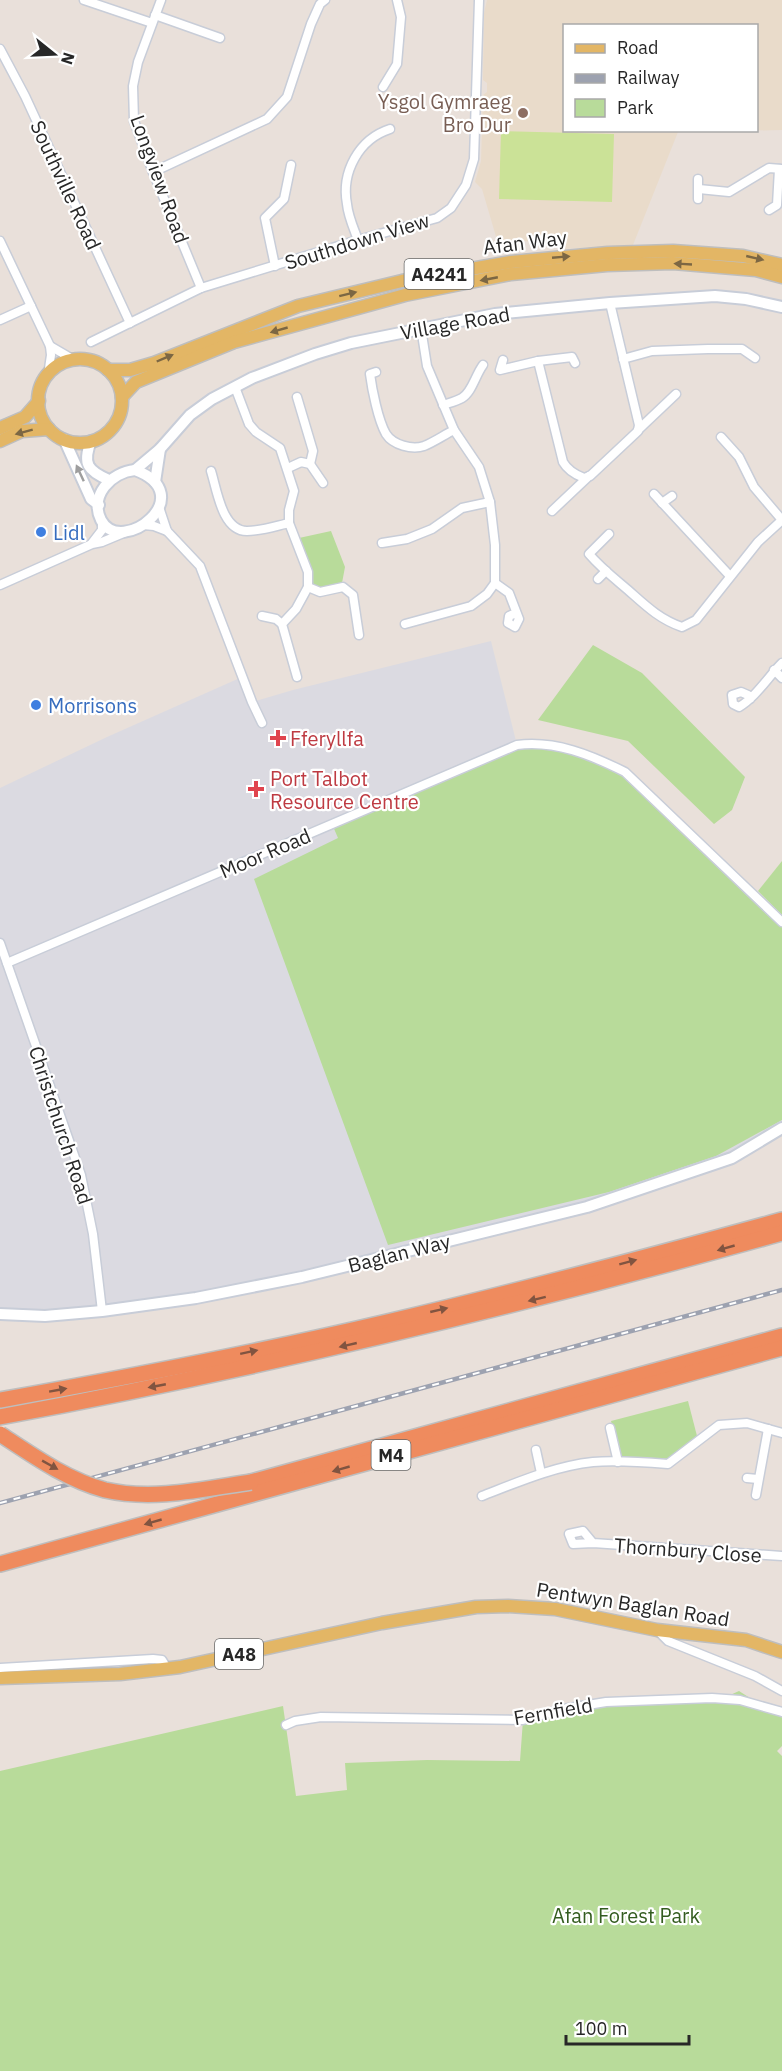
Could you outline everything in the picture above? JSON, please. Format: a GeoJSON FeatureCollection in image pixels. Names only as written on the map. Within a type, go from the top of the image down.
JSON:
{"type":"FeatureCollection","features":[{"type":"Feature","properties":{"kind":"highway"},"geometry":{"type":"LineString","coordinates":[[0,1400],[188,1364],[386,1322],[579,1275],[782,1220]]}},
{"type":"Feature","properties":{"kind":"highway"},"geometry":{"type":"LineString","coordinates":[[0,1417],[192,1379],[388,1336],[583,1288],[782,1233]]}},
{"type":"Feature","properties":{"kind":"highway","name":"M4"},"geometry":{"type":"LineString","coordinates":[[0,1434],[74,1478],[105,1490],[144,1495],[178,1493],[251,1482],[782,1336]]}},
{"type":"Feature","properties":{"kind":"highway","name":"M4"},"geometry":{"type":"LineString","coordinates":[[0,1564],[782,1348]]}},
{"type":"Feature","properties":{"kind":"main road","name":"Afan Way"},"geometry":{"type":"LineString","coordinates":[[108,370],[130,370],[154,363],[298,306],[402,281],[511,262],[608,253],[673,251],[743,256],[782,265]]}},
{"type":"Feature","properties":{"kind":"main road","name":"Afan Way"},"geometry":{"type":"LineString","coordinates":[[122,398],[136,382],[234,342],[405,295],[511,274],[607,265],[674,263],[756,270],[782,277]]}},
{"type":"Feature","properties":{"kind":"main road","name":"A4241"},"geometry":{"type":"LineString","coordinates":[[74,360],[92,361],[108,370]]}},
{"type":"Feature","properties":{"kind":"main road"},"geometry":{"type":"LineString","coordinates":[[74,360],[60,365],[48,375],[43,383],[39,401],[40,411],[49,429],[64,439],[77,442],[91,441],[100,438],[114,425],[122,407],[122,398],[118,382],[108,370]]}},
{"type":"Feature","properties":{"kind":"main road"},"geometry":{"type":"LineString","coordinates":[[0,428],[25,417],[39,401]]}},
{"type":"Feature","properties":{"kind":"main road"},"geometry":{"type":"LineString","coordinates":[[0,441],[22,431],[49,429]]}},
{"type":"Feature","properties":{"kind":"main road","name":"Pentwyn Baglan Road"},"geometry":{"type":"LineString","coordinates":[[167,1668],[382,1623],[476,1608],[508,1606],[555,1609],[657,1630],[746,1640],[782,1652]]}},
{"type":"Feature","properties":{"kind":"main road","name":"A48"},"geometry":{"type":"LineString","coordinates":[[0,1678],[120,1674],[167,1668]]}},
{"type":"Feature","properties":{"kind":"street"},"geometry":{"type":"LineString","coordinates":[[84,0],[220,38]]}},
{"type":"Feature","properties":{"kind":"street","name":"Longview Road"},"geometry":{"type":"LineString","coordinates":[[161,0],[138,62],[133,97],[134,121],[201,288]]}},
{"type":"Feature","properties":{"kind":"street"},"geometry":{"type":"LineString","coordinates":[[153,172],[267,119],[287,97],[311,24],[320,4],[325,0]]}},
{"type":"Feature","properties":{"kind":"street"},"geometry":{"type":"LineString","coordinates":[[383,87],[397,64],[401,17],[398,0]]}},
{"type":"Feature","properties":{"kind":"street","name":"Southdown View"},"geometry":{"type":"LineString","coordinates":[[91,342],[201,288],[437,218],[451,208],[466,185],[474,159],[479,0]]}},
{"type":"Feature","properties":{"kind":"street","name":"Southville Road"},"geometry":{"type":"LineString","coordinates":[[0,49],[25,96],[130,323]]}},
{"type":"Feature","properties":{"kind":"street"},"geometry":{"type":"LineString","coordinates":[[358,240],[346,203],[348,169],[365,143],[377,133],[390,129]]}},
{"type":"Feature","properties":{"kind":"street"},"geometry":{"type":"LineString","coordinates":[[275,266],[265,218],[284,199],[291,165]]}},
{"type":"Feature","properties":{"kind":"street"},"geometry":{"type":"LineString","coordinates":[[698,200],[698,184],[729,192],[769,168],[781,169],[777,205],[769,210]]}},
{"type":"Feature","properties":{"kind":"street"},"geometry":{"type":"LineString","coordinates":[[0,241],[50,346],[48,375]]}},
{"type":"Feature","properties":{"kind":"street","name":"Village Road"},"geometry":{"type":"LineString","coordinates":[[135,470],[160,449],[190,415],[212,399],[315,354],[351,343],[495,314],[610,303],[715,297],[746,299],[782,307]]}},
{"type":"Feature","properties":{"kind":"street"},"geometry":{"type":"LineString","coordinates":[[610,303],[637,414],[638,431]]}},
{"type":"Feature","properties":{"kind":"street"},"geometry":{"type":"LineString","coordinates":[[0,320],[31,306]]}},
{"type":"Feature","properties":{"kind":"street"},"geometry":{"type":"LineString","coordinates":[[405,624],[471,606],[487,594],[495,583],[495,544],[490,502],[479,467],[453,430],[427,366],[421,328]]}},
{"type":"Feature","properties":{"kind":"street"},"geometry":{"type":"LineString","coordinates":[[50,346],[74,360]]}},
{"type":"Feature","properties":{"kind":"street"},"geometry":{"type":"LineString","coordinates":[[623,359],[652,351],[708,349],[742,349],[755,358]]}},
{"type":"Feature","properties":{"kind":"street"},"geometry":{"type":"LineString","coordinates":[[503,360],[501,370],[538,361],[572,357],[574,363]]}},
{"type":"Feature","properties":{"kind":"street"},"geometry":{"type":"LineString","coordinates":[[538,361],[563,462],[579,477],[590,476]]}},
{"type":"Feature","properties":{"kind":"street"},"geometry":{"type":"LineString","coordinates":[[443,405],[463,398],[483,365]]}},
{"type":"Feature","properties":{"kind":"street"},"geometry":{"type":"LineString","coordinates":[[376,372],[370,374],[372,390],[386,434],[393,441],[408,447],[423,446],[453,430]]}},
{"type":"Feature","properties":{"kind":"street"},"geometry":{"type":"LineString","coordinates":[[235,387],[249,424],[256,432],[280,448],[294,491],[289,523],[308,572],[308,587],[296,609],[282,624]]}},
{"type":"Feature","properties":{"kind":"street"},"geometry":{"type":"LineString","coordinates":[[552,511],[676,393]]}},
{"type":"Feature","properties":{"kind":"street"},"geometry":{"type":"LineString","coordinates":[[297,397],[313,451],[310,464]]}},
{"type":"Feature","properties":{"kind":"street"},"geometry":{"type":"LineString","coordinates":[[609,534],[589,554],[606,571],[666,621],[682,627],[696,620],[758,542],[782,520],[754,487],[739,457],[721,437]]}},
{"type":"Feature","properties":{"kind":"street"},"geometry":{"type":"LineString","coordinates":[[64,439],[91,499],[99,505]]}},
{"type":"Feature","properties":{"kind":"street"},"geometry":{"type":"LineString","coordinates":[[91,441],[87,450],[88,464],[95,474],[109,480]]}},
{"type":"Feature","properties":{"kind":"street"},"geometry":{"type":"LineString","coordinates":[[155,482],[160,449]]}},
{"type":"Feature","properties":{"kind":"street"},"geometry":{"type":"LineString","coordinates":[[288,468],[301,462],[310,464],[323,483]]}},
{"type":"Feature","properties":{"kind":"street"},"geometry":{"type":"LineString","coordinates":[[92,544],[102,530],[100,496],[109,480],[128,471],[135,470],[147,475],[155,482],[160,491],[159,507],[167,531]]}},
{"type":"Feature","properties":{"kind":"street"},"geometry":{"type":"LineString","coordinates":[[211,471],[224,513],[231,525],[245,532],[289,523]]}},
{"type":"Feature","properties":{"kind":"street"},"geometry":{"type":"LineString","coordinates":[[654,494],[730,576]]}},
{"type":"Feature","properties":{"kind":"street"},"geometry":{"type":"LineString","coordinates":[[662,503],[672,496]]}},
{"type":"Feature","properties":{"kind":"street"},"geometry":{"type":"LineString","coordinates":[[382,543],[407,539],[432,529],[462,508],[490,502]]}},
{"type":"Feature","properties":{"kind":"street"},"geometry":{"type":"LineString","coordinates":[[0,585],[92,544],[143,525],[159,507]]}},
{"type":"Feature","properties":{"kind":"street"},"geometry":{"type":"LineString","coordinates":[[102,522],[111,529],[126,532]]}},
{"type":"Feature","properties":{"kind":"street"},"geometry":{"type":"LineString","coordinates":[[143,525],[167,531],[201,566],[262,723]]}},
{"type":"Feature","properties":{"kind":"street"},"geometry":{"type":"LineString","coordinates":[[598,579],[606,571]]}},
{"type":"Feature","properties":{"kind":"street"},"geometry":{"type":"LineString","coordinates":[[495,583],[509,593],[516,613]]}},
{"type":"Feature","properties":{"kind":"street"},"geometry":{"type":"LineString","coordinates":[[308,587],[320,592],[343,587],[353,595],[360,635]]}},
{"type":"Feature","properties":{"kind":"street"},"geometry":{"type":"LineString","coordinates":[[262,616],[276,619],[282,624],[297,677]]}},
{"type":"Feature","properties":{"kind":"street"},"geometry":{"type":"LineString","coordinates":[[750,699],[782,663]]}},
{"type":"Feature","properties":{"kind":"street"},"geometry":{"type":"LineString","coordinates":[[774,670],[782,678]]}},
{"type":"Feature","properties":{"kind":"street","name":"Moor Road"},"geometry":{"type":"LineString","coordinates":[[7,963],[517,745],[529,743],[548,744],[567,749],[625,772],[782,922]]}},
{"type":"Feature","properties":{"kind":"street","name":"Christchurch Road"},"geometry":{"type":"LineString","coordinates":[[0,943],[81,1174],[93,1234],[102,1311]]}},
{"type":"Feature","properties":{"kind":"street","name":"Baglan Way"},"geometry":{"type":"LineString","coordinates":[[0,1314],[45,1316],[102,1311],[196,1298],[302,1277],[587,1207],[732,1158],[782,1128]]}},
{"type":"Feature","properties":{"kind":"street"},"geometry":{"type":"LineString","coordinates":[[482,1496],[541,1473],[592,1462],[638,1461],[668,1464],[719,1425],[747,1423],[782,1433]]}},
{"type":"Feature","properties":{"kind":"street"},"geometry":{"type":"LineString","coordinates":[[610,1428],[618,1462]]}},
{"type":"Feature","properties":{"kind":"street"},"geometry":{"type":"LineString","coordinates":[[756,1495],[768,1429]]}},
{"type":"Feature","properties":{"kind":"street"},"geometry":{"type":"LineString","coordinates":[[536,1450],[541,1473]]}},
{"type":"Feature","properties":{"kind":"street"},"geometry":{"type":"LineString","coordinates":[[747,1478],[758,1479]]}},
{"type":"Feature","properties":{"kind":"street","name":"Thornbury Close"},"geometry":{"type":"LineString","coordinates":[[593,1543],[782,1556]]}},
{"type":"Feature","properties":{"kind":"street"},"geometry":{"type":"LineString","coordinates":[[657,1630],[668,1641],[755,1676],[782,1691]]}},
{"type":"Feature","properties":{"kind":"street"},"geometry":{"type":"LineString","coordinates":[[0,1668],[158,1659],[165,1662],[167,1668]]}},
{"type":"Feature","properties":{"kind":"street","name":"Fernfield"},"geometry":{"type":"LineString","coordinates":[[286,1725],[295,1721],[321,1717],[524,1720],[562,1709],[606,1702],[701,1698],[740,1700],[782,1712]]}},
{"type":"Feature","properties":{"kind":"shaded area","name":"Ysgol Gymraeg Bro Dur"},"geometry":{"type":"Polygon","coordinates":[[[487,0],[782,0],[782,130],[758,130],[758,24],[563,24],[563,132],[678,132],[633,245],[563,249],[562,243],[497,240],[482,189],[475,182],[481,161],[483,95],[487,92],[487,83],[483,80],[484,13],[487,0]]]}},
{"type":"Feature","properties":{"kind":"shaded area"},"geometry":{"type":"Polygon","coordinates":[[[491,641],[517,745],[782,923],[782,1128],[732,1158],[587,1207],[302,1277],[102,1311],[0,1314],[0,788],[242,677],[252,702],[491,641]]]}},
{"type":"Feature","properties":{"kind":"green space"},"geometry":{"type":"Polygon","coordinates":[[[501,131],[614,134],[612,202],[499,199],[501,131]]]}},
{"type":"Feature","properties":{"kind":"green space"},"geometry":{"type":"Polygon","coordinates":[[[331,531],[345,567],[342,583],[321,587],[312,584],[312,569],[299,538],[331,531]]]}},
{"type":"Feature","properties":{"kind":"green space"},"geometry":{"type":"Polygon","coordinates":[[[593,645],[642,673],[745,777],[732,810],[714,824],[628,741],[538,720],[593,645]]]}},
{"type":"Feature","properties":{"kind":"green space"},"geometry":{"type":"Polygon","coordinates":[[[548,744],[625,772],[782,923],[782,1120],[716,1156],[609,1192],[388,1245],[254,879],[338,838],[332,824],[517,745],[548,744]]]}},
{"type":"Feature","properties":{"kind":"green space"},"geometry":{"type":"Polygon","coordinates":[[[782,861],[782,915],[758,891],[782,861]]]}},
{"type":"Feature","properties":{"kind":"green space"},"geometry":{"type":"Polygon","coordinates":[[[688,1401],[697,1436],[671,1459],[620,1457],[611,1421],[688,1401]]]}},
{"type":"Feature","properties":{"kind":"green space","name":"Afan Forest Park"},"geometry":{"type":"Polygon","coordinates":[[[739,1691],[764,1707],[782,1712],[782,1746],[777,1751],[782,1756],[782,2071],[0,2071],[0,1771],[283,1706],[296,1796],[347,1790],[345,1763],[427,1760],[520,1761],[523,1720],[631,1700],[719,1700],[739,1691]]]}},
{"type":"Feature","properties":{"kind":"railway"},"geometry":{"type":"LineString","coordinates":[[0,1503],[782,1290]]}},
{"type":"Feature","properties":{"kind":"place","name":"Ysgol Gymraeg Bro Dur"},"geometry":{"type":"Point","coordinates":[523,113]}},
{"type":"Feature","properties":{"kind":"place","name":"Lidl"},"geometry":{"type":"Point","coordinates":[41,532]}},
{"type":"Feature","properties":{"kind":"place","name":"Morrisons"},"geometry":{"type":"Point","coordinates":[36,705]}},
{"type":"Feature","properties":{"kind":"place","name":"Fferyllfa"},"geometry":{"type":"Point","coordinates":[278,738]}},
{"type":"Feature","properties":{"kind":"place","name":"Port Talbot Resource Centre"},"geometry":{"type":"Point","coordinates":[256,789]}}]}
